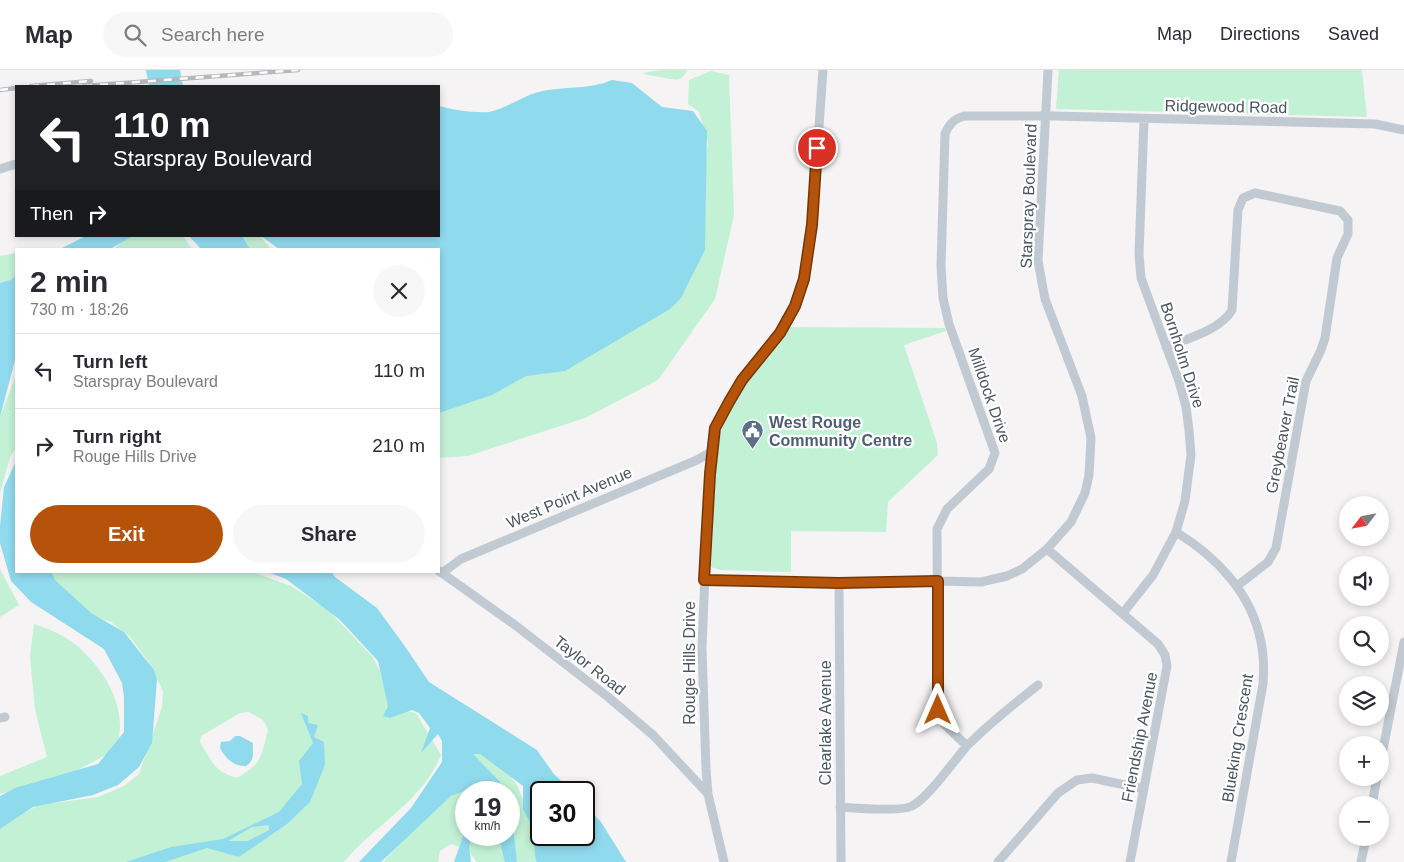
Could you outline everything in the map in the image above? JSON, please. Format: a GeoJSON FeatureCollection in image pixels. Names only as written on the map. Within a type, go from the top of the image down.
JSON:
{"type":"FeatureCollection","features":[{"type":"Feature","properties":{"kind":"street","name":"Rouge Hills Drive"},"geometry":{"type":"LineString","coordinates":[[724,862],[708,794],[702,648],[710,474],[715,428],[742,380],[785,325],[795,306],[804,279],[812,225],[823,70]]}},
{"type":"Feature","properties":{"kind":"street","name":"Starspray Boulevard"},"geometry":{"type":"LineString","coordinates":[[704,580],[839,583],[981,582],[1007,576],[1022,569],[1047,549],[1071,522],[1082,500],[1089,475],[1091,438],[1082,396],[1045,299],[1040,280],[1038,261],[1048,70]]}},
{"type":"Feature","properties":{"kind":"street","name":"Milldock Drive"},"geometry":{"type":"LineString","coordinates":[[967,746],[944,724],[938,710],[937,529],[947,509],[989,469],[995,452],[949,324],[943,298],[941,266],[945,134],[949,125],[956,119],[964,116],[1047,116]]}},
{"type":"Feature","properties":{"kind":"street","name":"Ridgewood Road"},"geometry":{"type":"LineString","coordinates":[[1047,116],[1375,124],[1404,130]]}},
{"type":"Feature","properties":{"kind":"street","name":"Bornholm Drive"},"geometry":{"type":"LineString","coordinates":[[1123,612],[1153,575],[1176,532],[1185,501],[1189,477],[1189,430],[1186,407],[1179,381],[1142,278],[1138,254],[1144,119]]}},
{"type":"Feature","properties":{"kind":"street"},"geometry":{"type":"LineString","coordinates":[[0,169],[15,164]]}},
{"type":"Feature","properties":{"kind":"street","name":"Greybeaver Trail"},"geometry":{"type":"LineString","coordinates":[[1166,347],[1218,325],[1228,318],[1232,310],[1238,210],[1243,198],[1255,193],[1340,211],[1348,220],[1348,234],[1337,258],[1325,338],[1306,381],[1276,548],[1268,562],[1237,586]]}},
{"type":"Feature","properties":{"kind":"street","name":"West Point Avenue"},"geometry":{"type":"LineString","coordinates":[[440,572],[461,559],[698,460],[713,450]]}},
{"type":"Feature","properties":{"kind":"street","name":"Blueking Crescent"},"geometry":{"type":"LineString","coordinates":[[1176,532],[1212,558],[1237,586],[1250,609],[1258,631],[1264,660],[1264,676],[1231,862]]}},
{"type":"Feature","properties":{"kind":"street","name":"Friendship Avenue"},"geometry":{"type":"LineString","coordinates":[[1047,549],[1123,612],[1158,644],[1165,655],[1167,666],[1130,862]]}},
{"type":"Feature","properties":{"kind":"street","name":"Taylor Road"},"geometry":{"type":"LineString","coordinates":[[440,572],[515,625],[608,697],[653,735],[708,794]]}},
{"type":"Feature","properties":{"kind":"street","name":"Clearlake Avenue"},"geometry":{"type":"LineString","coordinates":[[839,583],[841,862]]}},
{"type":"Feature","properties":{"kind":"street"},"geometry":{"type":"LineString","coordinates":[[1386,736],[1404,642]]}},
{"type":"Feature","properties":{"kind":"street"},"geometry":{"type":"LineString","coordinates":[[840,807],[911,807],[922,799],[967,746],[1038,685]]}},
{"type":"Feature","properties":{"kind":"street"},"geometry":{"type":"LineString","coordinates":[[998,862],[1058,793],[1077,780],[1092,778],[1144,789]]}},
{"type":"Feature","properties":{"kind":"street"},"geometry":{"type":"LineString","coordinates":[[1361,862],[1364,846]]}},
{"type":"Feature","properties":{"kind":"green space"},"geometry":{"type":"Polygon","coordinates":[[[661,70],[688,70],[679,79],[661,78],[642,73],[661,70]]]}},
{"type":"Feature","properties":{"kind":"green space"},"geometry":{"type":"Polygon","coordinates":[[[1059,70],[1362,70],[1367,117],[1056,109],[1059,70]]]}},
{"type":"Feature","properties":{"kind":"green space"},"geometry":{"type":"Polygon","coordinates":[[[711,71],[729,75],[734,215],[715,299],[658,380],[585,418],[468,456],[440,458],[440,411],[680,296],[691,279],[700,249],[706,206],[708,143],[699,112],[688,104],[689,80],[711,71]]]}},
{"type":"Feature","properties":{"kind":"green space"},"geometry":{"type":"Polygon","coordinates":[[[128,237],[184,237],[191,248],[115,248],[128,237]]]}},
{"type":"Feature","properties":{"kind":"green space"},"geometry":{"type":"Polygon","coordinates":[[[237,237],[261,237],[270,248],[242,248],[237,237]]]}},
{"type":"Feature","properties":{"kind":"green space"},"geometry":{"type":"Polygon","coordinates":[[[15,253],[15,284],[0,299],[0,256],[15,253]]]}},
{"type":"Feature","properties":{"kind":"green space"},"geometry":{"type":"Polygon","coordinates":[[[789,327],[945,328],[946,331],[904,345],[937,443],[938,455],[888,502],[886,532],[791,531],[791,572],[720,570],[711,567],[716,449],[725,419],[740,390],[789,327]]]}},
{"type":"Feature","properties":{"kind":"green space"},"geometry":{"type":"Polygon","coordinates":[[[15,378],[15,450],[10,457],[0,493],[0,417],[15,378]]]}},
{"type":"Feature","properties":{"kind":"green space"},"geometry":{"type":"Polygon","coordinates":[[[0,569],[19,605],[0,617],[0,569]]]}},
{"type":"Feature","properties":{"kind":"green space"},"geometry":{"type":"Polygon","coordinates":[[[46,573],[255,573],[291,586],[328,610],[372,656],[380,671],[389,707],[416,713],[441,755],[433,771],[422,786],[344,862],[0,862],[0,826],[39,805],[98,797],[124,786],[139,774],[162,707],[163,691],[150,664],[130,637],[111,622],[67,607],[46,573]],[[249,712],[240,713],[201,736],[200,742],[218,769],[229,776],[237,778],[252,768],[260,758],[268,730],[263,720],[249,712]]]}},
{"type":"Feature","properties":{"kind":"green space"},"geometry":{"type":"Polygon","coordinates":[[[34,624],[71,641],[93,661],[107,681],[119,714],[120,729],[117,749],[76,771],[0,794],[0,776],[47,757],[35,710],[30,657],[34,624]]]}},
{"type":"Feature","properties":{"kind":"green space"},"geometry":{"type":"Polygon","coordinates":[[[469,743],[507,771],[514,781],[490,781],[468,756],[469,743]]]}},
{"type":"Feature","properties":{"kind":"green space"},"geometry":{"type":"Polygon","coordinates":[[[454,786],[455,845],[451,844],[440,851],[438,862],[383,862],[454,786]]]}},
{"type":"Feature","properties":{"kind":"green space"},"geometry":{"type":"Polygon","coordinates":[[[520,792],[530,814],[530,846],[543,846],[547,862],[477,862],[467,849],[457,846],[520,846],[520,792]]]}},
{"type":"Feature","properties":{"kind":"water"},"geometry":{"type":"Polygon","coordinates":[[[146,70],[180,70],[183,85],[149,85],[146,70]]]}},
{"type":"Feature","properties":{"kind":"water"},"geometry":{"type":"Polygon","coordinates":[[[612,80],[632,83],[662,107],[693,111],[707,131],[705,250],[681,298],[670,309],[565,371],[526,376],[492,395],[440,413],[440,248],[278,248],[262,237],[440,237],[440,106],[464,111],[489,112],[542,91],[593,86],[612,80]]]}},
{"type":"Feature","properties":{"kind":"water"},"geometry":{"type":"Polygon","coordinates":[[[84,237],[131,237],[112,248],[62,248],[84,237]]]}},
{"type":"Feature","properties":{"kind":"water"},"geometry":{"type":"Polygon","coordinates":[[[190,237],[243,237],[249,248],[200,248],[190,237]]]}},
{"type":"Feature","properties":{"kind":"water"},"geometry":{"type":"Polygon","coordinates":[[[15,276],[15,360],[0,417],[0,283],[11,280],[15,276]]]}},
{"type":"Feature","properties":{"kind":"water"},"geometry":{"type":"Polygon","coordinates":[[[15,463],[15,573],[52,573],[55,580],[91,613],[124,632],[154,670],[157,679],[152,743],[139,767],[118,785],[93,795],[33,807],[0,829],[0,796],[15,788],[98,764],[124,732],[122,683],[104,649],[31,602],[11,581],[0,543],[4,487],[15,463]]]}},
{"type":"Feature","properties":{"kind":"water"},"geometry":{"type":"Polygon","coordinates":[[[270,573],[332,573],[335,577],[377,608],[429,682],[537,750],[561,781],[530,781],[530,822],[523,809],[523,786],[520,781],[516,781],[480,754],[473,754],[499,781],[455,781],[455,795],[451,796],[381,862],[359,862],[411,808],[442,762],[442,741],[438,734],[421,753],[430,728],[419,713],[412,710],[390,718],[383,716],[388,706],[378,661],[340,620],[286,579],[270,573]]]}},
{"type":"Feature","properties":{"kind":"water"},"geometry":{"type":"Polygon","coordinates":[[[301,713],[308,716],[308,723],[318,725],[314,737],[324,742],[325,765],[310,802],[287,824],[239,857],[207,848],[165,862],[126,862],[171,847],[223,839],[279,812],[302,784],[299,761],[313,743],[301,713]],[[269,825],[252,827],[228,841],[248,841],[269,830],[269,825]]]}},
{"type":"Feature","properties":{"kind":"water"},"geometry":{"type":"Polygon","coordinates":[[[235,736],[240,736],[253,743],[253,756],[246,766],[237,765],[230,761],[220,748],[221,742],[230,741],[235,736]]]}},
{"type":"Feature","properties":{"kind":"water"},"geometry":{"type":"Polygon","coordinates":[[[595,816],[626,862],[537,862],[535,846],[595,846],[595,816]]]}},
{"type":"Feature","properties":{"kind":"water"},"geometry":{"type":"Polygon","coordinates":[[[460,846],[469,846],[471,862],[454,862],[460,846]]]}},
{"type":"Feature","properties":{"kind":"water"},"geometry":{"type":"Polygon","coordinates":[[[501,846],[515,846],[517,862],[505,862],[501,846]]]}},
{"type":"Feature","properties":{"kind":"railway"},"geometry":{"type":"LineString","coordinates":[[97,85],[298,70]]}},
{"type":"Feature","properties":{"kind":"railway"},"geometry":{"type":"LineString","coordinates":[[43,85],[91,81]]}},
{"type":"Feature","properties":{"kind":"railway"},"geometry":{"type":"LineString","coordinates":[[0,90],[15,88]]}},
{"type":"Feature","properties":{"kind":"place","name":"West Rouge Community Centre"},"geometry":{"type":"Point","coordinates":[753,450]}},
{"type":"Feature","properties":{"kind":"route"},"geometry":{"type":"LineString","coordinates":[[817,148],[812,225],[804,279],[795,306],[780,333],[742,380],[715,428],[710,474],[704,580],[839,583],[938,581],[938,710]]}}]}
